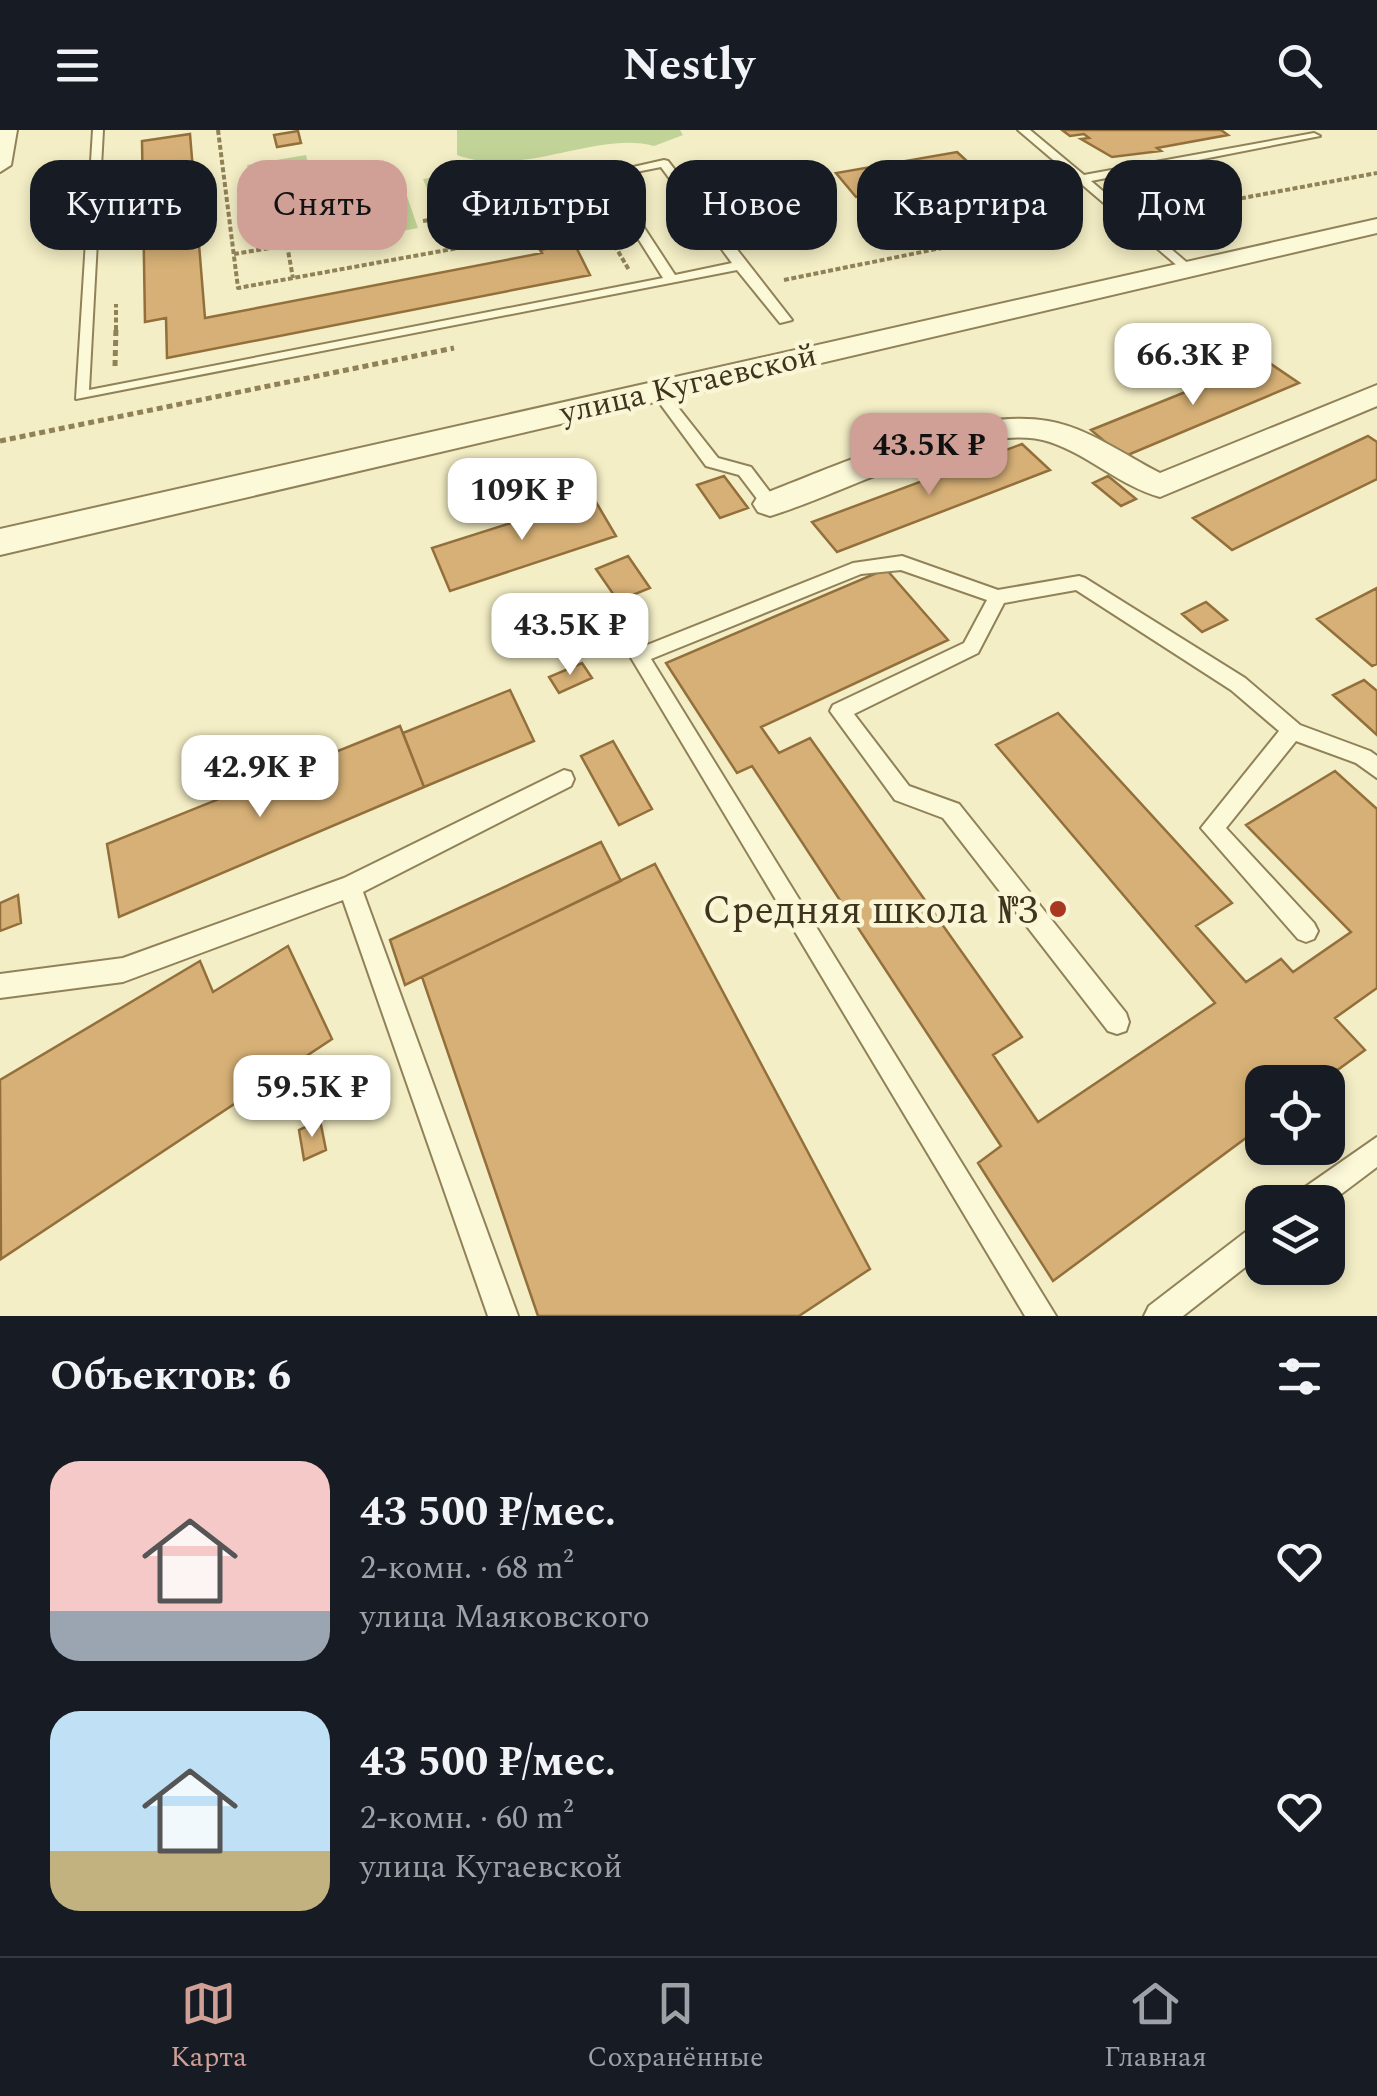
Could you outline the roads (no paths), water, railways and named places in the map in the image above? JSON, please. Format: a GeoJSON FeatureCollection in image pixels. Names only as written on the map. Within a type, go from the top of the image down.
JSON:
{"type":"FeatureCollection","features":[{"type":"Feature","properties":{"kind":"street"},"geometry":{"type":"LineString","coordinates":[[0,165],[6,130]]}},
{"type":"Feature","properties":{"kind":"street","name":"улица Кугаевской"},"geometry":{"type":"LineString","coordinates":[[0,542],[1377,226]]}},
{"type":"Feature","properties":{"kind":"street"},"geometry":{"type":"LineString","coordinates":[[770,504],[964,435],[1010,426],[1049,431],[1160,486],[1377,395]]}},
{"type":"Feature","properties":{"kind":"lane"},"geometry":{"type":"LineString","coordinates":[[98,130],[81,396],[740,265]]}},
{"type":"Feature","properties":{"kind":"lane"},"geometry":{"type":"LineString","coordinates":[[1024,130],[1059,160]]}},
{"type":"Feature","properties":{"kind":"lane"},"geometry":{"type":"LineString","coordinates":[[1278,130],[1292,140]]}},
{"type":"Feature","properties":{"kind":"lane"},"geometry":{"type":"LineString","coordinates":[[1083,180],[1314,136]]}},
{"type":"Feature","properties":{"kind":"lane"},"geometry":{"type":"LineString","coordinates":[[670,280],[604,174],[664,163],[785,320]]}},
{"type":"Feature","properties":{"kind":"lane"},"geometry":{"type":"LineString","coordinates":[[1083,181],[1186,270]]}},
{"type":"Feature","properties":{"kind":"lane"},"geometry":{"type":"LineString","coordinates":[[657,390],[712,462],[744,471],[770,504]]}},
{"type":"Feature","properties":{"kind":"lane"},"geometry":{"type":"LineString","coordinates":[[1041,1316],[640,656],[859,568],[902,563],[998,597],[1079,583],[1238,684],[1293,731],[1363,757],[1377,769]]}},
{"type":"Feature","properties":{"kind":"lane"},"geometry":{"type":"LineString","coordinates":[[998,597],[970,648],[840,711],[902,793],[952,811],[1118,1022]]}},
{"type":"Feature","properties":{"kind":"lane"},"geometry":{"type":"LineString","coordinates":[[1293,731],[1269,755],[1248,790],[1212,828],[1306,930]]}},
{"type":"Feature","properties":{"kind":"lane"},"geometry":{"type":"LineString","coordinates":[[0,986],[123,970],[350,887],[564,779]]}},
{"type":"Feature","properties":{"kind":"lane"},"geometry":{"type":"LineString","coordinates":[[350,887],[503,1316]]}},
{"type":"Feature","properties":{"kind":"lane"},"geometry":{"type":"LineString","coordinates":[[1331,1185],[1377,1150]]}},
{"type":"Feature","properties":{"kind":"lane"},"geometry":{"type":"LineString","coordinates":[[1159,1316],[1245,1250]]}},
{"type":"Feature","properties":{"kind":"place","name":"Средняя школа №3"},"geometry":{"type":"Point","coordinates":[1058,909]}}]}
